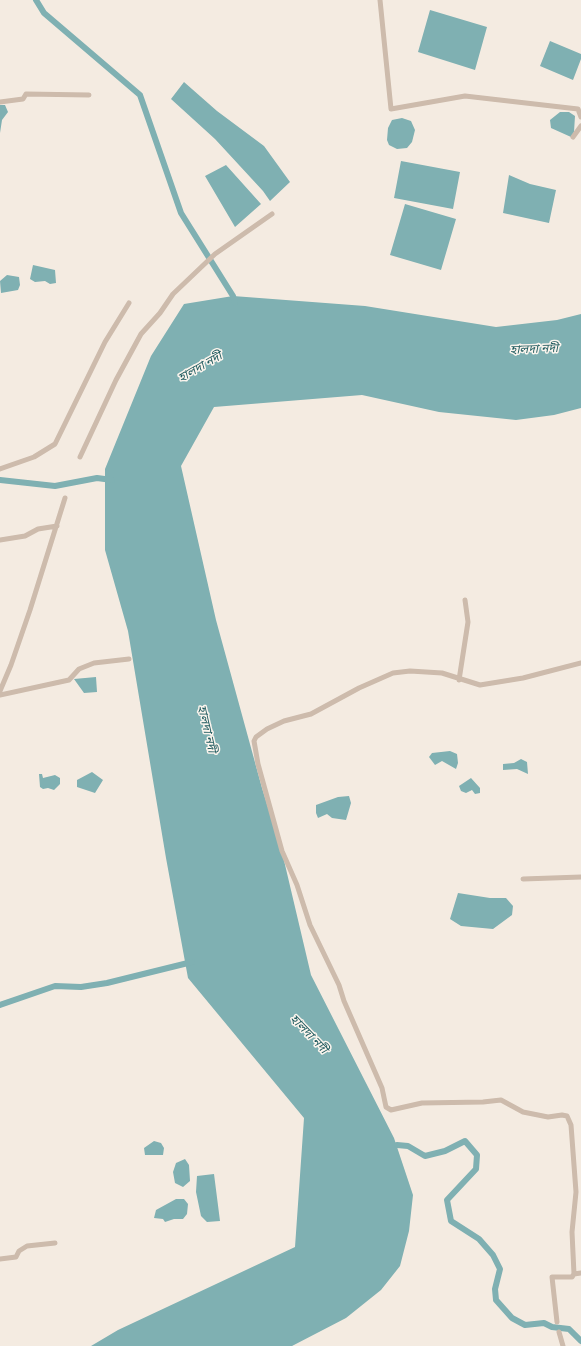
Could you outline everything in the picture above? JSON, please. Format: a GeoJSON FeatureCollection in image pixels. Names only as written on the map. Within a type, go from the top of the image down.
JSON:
{"type":"FeatureCollection","features":[{"type":"Feature","properties":{"kind":"street"},"geometry":{"type":"LineString","coordinates":[[380,0],[391,109],[464,96],[578,109],[581,117]]}},
{"type":"Feature","properties":{"kind":"street"},"geometry":{"type":"LineString","coordinates":[[0,102],[23,99],[26,94],[90,95]]}},
{"type":"Feature","properties":{"kind":"street"},"geometry":{"type":"LineString","coordinates":[[573,137],[581,126]]}},
{"type":"Feature","properties":{"kind":"street"},"geometry":{"type":"LineString","coordinates":[[80,456],[116,380],[141,334],[160,313],[173,294],[215,254],[272,214]]}},
{"type":"Feature","properties":{"kind":"street"},"geometry":{"type":"LineString","coordinates":[[0,469],[34,457],[55,444],[105,342],[129,303]]}},
{"type":"Feature","properties":{"kind":"street"},"geometry":{"type":"LineString","coordinates":[[0,691],[14,658],[65,498]]}},
{"type":"Feature","properties":{"kind":"street"},"geometry":{"type":"LineString","coordinates":[[0,540],[25,536],[38,529],[57,526]]}},
{"type":"Feature","properties":{"kind":"street"},"geometry":{"type":"LineString","coordinates":[[459,680],[468,622],[465,600]]}},
{"type":"Feature","properties":{"kind":"street"},"geometry":{"type":"LineString","coordinates":[[0,695],[69,680],[79,669],[94,663],[129,659]]}},
{"type":"Feature","properties":{"kind":"street"},"geometry":{"type":"LineString","coordinates":[[574,1274],[572,1232],[576,1192],[571,1125],[567,1116],[562,1115],[548,1117],[530,1114],[501,1100],[484,1102],[422,1103],[391,1110],[386,1107],[382,1088],[344,1001],[339,986],[310,925],[297,885],[282,851],[258,764],[254,741],[256,737],[267,729],[284,721],[311,714],[359,688],[393,673],[410,671],[442,673],[459,680],[480,685],[523,678],[581,663]]}},
{"type":"Feature","properties":{"kind":"street"},"geometry":{"type":"LineString","coordinates":[[522,879],[581,877]]}},
{"type":"Feature","properties":{"kind":"street"},"geometry":{"type":"LineString","coordinates":[[0,1259],[16,1257],[19,1251],[27,1246],[55,1243]]}},
{"type":"Feature","properties":{"kind":"street"},"geometry":{"type":"LineString","coordinates":[[557,1322],[552,1277],[572,1277],[574,1274],[581,1273]]}},
{"type":"Feature","properties":{"kind":"street"},"geometry":{"type":"LineString","coordinates":[[559,1332],[563,1346]]}},
{"type":"Feature","properties":{"kind":"water"},"geometry":{"type":"Polygon","coordinates":[[[430,10],[487,27],[475,70],[418,52],[430,10]]]}},
{"type":"Feature","properties":{"kind":"water"},"geometry":{"type":"Polygon","coordinates":[[[550,41],[581,54],[581,59],[573,80],[540,66],[550,41]]]}},
{"type":"Feature","properties":{"kind":"water"},"geometry":{"type":"Polygon","coordinates":[[[184,82],[217,111],[264,146],[290,182],[270,201],[263,191],[215,139],[171,99],[184,82]]]}},
{"type":"Feature","properties":{"kind":"water"},"geometry":{"type":"Polygon","coordinates":[[[0,105],[5,105],[8,112],[2,120],[0,133],[0,105]]]}},
{"type":"Feature","properties":{"kind":"water"},"geometry":{"type":"Polygon","coordinates":[[[560,112],[569,112],[575,116],[574,132],[571,137],[551,128],[550,120],[560,112]]]}},
{"type":"Feature","properties":{"kind":"water"},"geometry":{"type":"Polygon","coordinates":[[[402,118],[411,121],[415,130],[412,142],[407,148],[397,149],[389,145],[387,140],[388,128],[392,120],[402,118]]]}},
{"type":"Feature","properties":{"kind":"water"},"geometry":{"type":"Polygon","coordinates":[[[401,161],[460,172],[453,209],[394,198],[401,161]]]}},
{"type":"Feature","properties":{"kind":"water"},"geometry":{"type":"Polygon","coordinates":[[[226,165],[261,204],[235,227],[205,176],[226,165]]]}},
{"type":"Feature","properties":{"kind":"water"},"geometry":{"type":"Polygon","coordinates":[[[509,175],[530,184],[556,190],[549,223],[503,213],[509,175]]]}},
{"type":"Feature","properties":{"kind":"water"},"geometry":{"type":"Polygon","coordinates":[[[405,204],[456,219],[441,270],[390,255],[405,204]]]}},
{"type":"Feature","properties":{"kind":"water"},"geometry":{"type":"Polygon","coordinates":[[[33,265],[55,270],[56,283],[50,284],[45,281],[35,282],[30,279],[33,265]]]}},
{"type":"Feature","properties":{"kind":"water"},"geometry":{"type":"Polygon","coordinates":[[[7,275],[19,277],[20,285],[18,290],[1,293],[0,281],[7,275]]]}},
{"type":"Feature","properties":{"kind":"water","name":"হালদা নদী"},"geometry":{"type":"Polygon","coordinates":[[[233,296],[365,306],[496,327],[557,320],[581,314],[581,408],[554,415],[516,420],[439,412],[362,395],[214,407],[181,466],[216,620],[262,788],[282,852],[311,975],[394,1138],[413,1195],[409,1231],[400,1266],[381,1290],[346,1318],[292,1346],[91,1346],[118,1330],[295,1247],[304,1118],[188,978],[166,858],[128,631],[105,550],[105,469],[151,356],[184,304],[233,296]]]}},
{"type":"Feature","properties":{"kind":"water"},"geometry":{"type":"Polygon","coordinates":[[[96,677],[97,692],[84,693],[74,679],[96,677]]]}},
{"type":"Feature","properties":{"kind":"water"},"geometry":{"type":"Polygon","coordinates":[[[450,751],[457,754],[458,763],[456,769],[442,761],[435,765],[429,757],[432,753],[450,751]]]}},
{"type":"Feature","properties":{"kind":"water"},"geometry":{"type":"Polygon","coordinates":[[[521,759],[527,762],[528,774],[517,769],[503,770],[503,764],[514,763],[521,759]]]}},
{"type":"Feature","properties":{"kind":"water"},"geometry":{"type":"Polygon","coordinates":[[[92,772],[103,780],[95,793],[77,787],[77,780],[92,772]]]}},
{"type":"Feature","properties":{"kind":"water"},"geometry":{"type":"Polygon","coordinates":[[[39,774],[42,774],[43,778],[55,775],[60,778],[60,784],[54,790],[48,788],[43,789],[40,787],[39,774]]]}},
{"type":"Feature","properties":{"kind":"water"},"geometry":{"type":"Polygon","coordinates":[[[471,778],[480,788],[480,793],[475,794],[472,790],[466,793],[461,791],[459,786],[471,778]]]}},
{"type":"Feature","properties":{"kind":"water"},"geometry":{"type":"Polygon","coordinates":[[[349,796],[351,803],[346,820],[332,818],[327,814],[318,818],[316,813],[316,805],[338,797],[349,796]]]}},
{"type":"Feature","properties":{"kind":"water"},"geometry":{"type":"Polygon","coordinates":[[[458,893],[490,898],[506,898],[513,906],[512,915],[493,929],[461,926],[450,919],[458,893]]]}},
{"type":"Feature","properties":{"kind":"water"},"geometry":{"type":"Polygon","coordinates":[[[154,1141],[161,1143],[164,1148],[163,1155],[145,1155],[144,1148],[154,1141]]]}},
{"type":"Feature","properties":{"kind":"water"},"geometry":{"type":"Polygon","coordinates":[[[185,1159],[189,1165],[190,1181],[183,1187],[175,1183],[173,1172],[176,1163],[185,1159]]]}},
{"type":"Feature","properties":{"kind":"water"},"geometry":{"type":"Polygon","coordinates":[[[214,1174],[220,1221],[207,1222],[201,1216],[196,1192],[197,1176],[214,1174]]]}},
{"type":"Feature","properties":{"kind":"water"},"geometry":{"type":"Polygon","coordinates":[[[176,1199],[184,1199],[188,1204],[187,1214],[183,1219],[174,1219],[165,1222],[163,1219],[154,1218],[156,1210],[176,1199]]]}},
{"type":"Feature","properties":{"kind":"waterway"},"geometry":{"type":"LineString","coordinates":[[36,0],[44,13],[140,95],[181,213],[233,296],[235,303]]}},
{"type":"Feature","properties":{"kind":"waterway"},"geometry":{"type":"LineString","coordinates":[[0,480],[55,486],[97,478],[112,480]]}},
{"type":"Feature","properties":{"kind":"waterway"},"geometry":{"type":"LineString","coordinates":[[0,1005],[55,986],[81,987],[107,983],[192,962]]}},
{"type":"Feature","properties":{"kind":"waterway"},"geometry":{"type":"LineString","coordinates":[[397,1145],[408,1146],[425,1156],[445,1151],[465,1141],[477,1155],[476,1169],[447,1200],[451,1221],[479,1239],[493,1255],[500,1269],[495,1289],[496,1300],[512,1318],[525,1325],[544,1323],[552,1327],[569,1329],[581,1341]]}}]}
